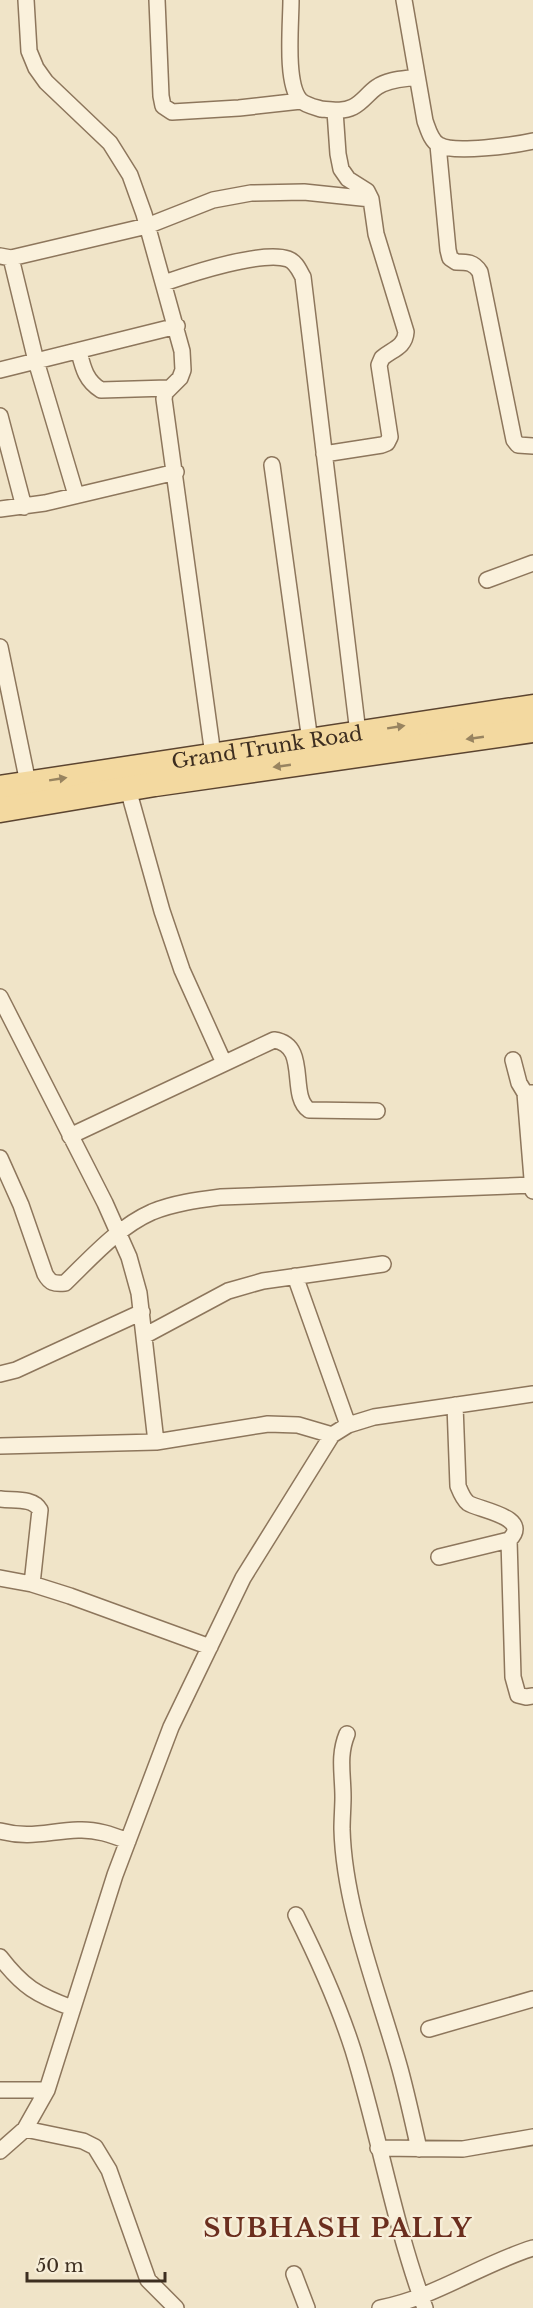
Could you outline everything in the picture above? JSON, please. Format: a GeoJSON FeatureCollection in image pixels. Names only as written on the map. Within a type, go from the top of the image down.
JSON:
{"type":"FeatureCollection","features":[{"type":"Feature","properties":{"kind":"main road","name":"Grand Trunk Road"},"geometry":{"type":"LineString","coordinates":[[0,788],[533,706]]}},
{"type":"Feature","properties":{"kind":"main road","name":"Grand Trunk Road"},"geometry":{"type":"LineString","coordinates":[[0,810],[533,730]]}},
{"type":"Feature","properties":{"kind":"street"},"geometry":{"type":"LineString","coordinates":[[26,0],[30,51],[36,68],[46,82],[111,143],[130,175],[177,326],[183,370],[180,378],[168,388],[164,399],[176,472],[213,755]]}},
{"type":"Feature","properties":{"kind":"street"},"geometry":{"type":"LineString","coordinates":[[157,0],[161,96],[164,106],[172,112],[301,101]]}},
{"type":"Feature","properties":{"kind":"street"},"geometry":{"type":"LineString","coordinates":[[291,0],[292,77],[294,91],[301,101],[313,107],[335,111],[351,108],[363,101],[378,86],[387,82],[417,77]]}},
{"type":"Feature","properties":{"kind":"street"},"geometry":{"type":"LineString","coordinates":[[404,0],[425,121],[431,136],[438,145],[450,258],[456,262],[469,262],[476,265],[480,272],[514,440],[518,445],[533,446]]}},
{"type":"Feature","properties":{"kind":"street"},"geometry":{"type":"LineString","coordinates":[[324,454],[382,446],[387,443],[390,437],[379,365],[382,357],[400,346],[405,340],[406,332],[376,234],[371,199],[367,191],[348,179],[341,169],[335,111]]}},
{"type":"Feature","properties":{"kind":"street"},"geometry":{"type":"LineString","coordinates":[[438,145],[449,148],[506,147],[533,141]]}},
{"type":"Feature","properties":{"kind":"street"},"geometry":{"type":"LineString","coordinates":[[76,495],[5,257],[147,226],[213,200],[251,193],[304,192],[371,199]]}},
{"type":"Feature","properties":{"kind":"street"},"geometry":{"type":"LineString","coordinates":[[164,282],[222,265],[273,257],[289,259],[298,266],[305,288],[358,733]]}},
{"type":"Feature","properties":{"kind":"street"},"geometry":{"type":"LineString","coordinates":[[0,370],[177,326]]}},
{"type":"Feature","properties":{"kind":"street"},"geometry":{"type":"LineString","coordinates":[[79,352],[85,374],[91,384],[101,390],[168,388]]}},
{"type":"Feature","properties":{"kind":"street"},"geometry":{"type":"LineString","coordinates":[[0,416],[24,507]]}},
{"type":"Feature","properties":{"kind":"street"},"geometry":{"type":"LineString","coordinates":[[272,465],[310,741]]}},
{"type":"Feature","properties":{"kind":"street"},"geometry":{"type":"LineString","coordinates":[[0,509],[24,507],[176,472]]}},
{"type":"Feature","properties":{"kind":"street"},"geometry":{"type":"LineString","coordinates":[[487,580],[533,563]]}},
{"type":"Feature","properties":{"kind":"street"},"geometry":{"type":"LineString","coordinates":[[0,646],[28,783]]}},
{"type":"Feature","properties":{"kind":"street"},"geometry":{"type":"LineString","coordinates":[[128,789],[162,911],[182,970],[224,1063]]}},
{"type":"Feature","properties":{"kind":"street"},"geometry":{"type":"LineString","coordinates":[[0,997],[119,1232],[137,1284],[142,1312],[156,1442]]}},
{"type":"Feature","properties":{"kind":"street"},"geometry":{"type":"LineString","coordinates":[[70,1137],[274,1040],[283,1041],[294,1058],[303,1106],[309,1110],[377,1111]]}},
{"type":"Feature","properties":{"kind":"street"},"geometry":{"type":"LineString","coordinates":[[513,1060],[519,1083],[529,1093],[533,1191]]}},
{"type":"Feature","properties":{"kind":"street"},"geometry":{"type":"LineString","coordinates":[[0,1158],[21,1205],[45,1274],[50,1281],[57,1284],[64,1282],[119,1232],[152,1213],[185,1202],[221,1197],[533,1185]]}},
{"type":"Feature","properties":{"kind":"street"},"geometry":{"type":"LineString","coordinates":[[144,1336],[194,1307],[228,1291],[263,1281],[383,1264]]}},
{"type":"Feature","properties":{"kind":"street"},"geometry":{"type":"LineString","coordinates":[[295,1276],[348,1425]]}},
{"type":"Feature","properties":{"kind":"street"},"geometry":{"type":"LineString","coordinates":[[0,1374],[16,1370],[142,1312]]}},
{"type":"Feature","properties":{"kind":"street"},"geometry":{"type":"LineString","coordinates":[[0,2151],[25,2129],[47,2090],[128,1841],[171,1727],[243,1578],[333,1435],[348,1425],[374,1417],[533,1394]]}},
{"type":"Feature","properties":{"kind":"street"},"geometry":{"type":"LineString","coordinates":[[440,1557],[509,1540],[514,1535],[515,1529],[512,1522],[505,1516],[468,1503],[461,1495],[458,1486],[455,1405]]}},
{"type":"Feature","properties":{"kind":"street"},"geometry":{"type":"LineString","coordinates":[[0,1446],[156,1442],[268,1424],[298,1425],[333,1435]]}},
{"type":"Feature","properties":{"kind":"street"},"geometry":{"type":"LineString","coordinates":[[0,1499],[31,1502],[37,1504],[40,1509],[32,1584]]}},
{"type":"Feature","properties":{"kind":"street"},"geometry":{"type":"LineString","coordinates":[[509,1540],[510,1612],[515,1687],[518,1695],[533,1696]]}},
{"type":"Feature","properties":{"kind":"street"},"geometry":{"type":"LineString","coordinates":[[0,1578],[32,1584],[210,1647]]}},
{"type":"Feature","properties":{"kind":"street"},"geometry":{"type":"LineString","coordinates":[[347,1734],[341,1748],[340,1763],[346,1869],[368,1962],[400,2069],[419,2149]]}},
{"type":"Feature","properties":{"kind":"street"},"geometry":{"type":"LineString","coordinates":[[0,1831],[33,1836],[78,1830],[96,1831],[128,1841]]}},
{"type":"Feature","properties":{"kind":"street"},"geometry":{"type":"LineString","coordinates":[[296,1916],[338,2007],[353,2050],[378,2148],[423,2302]]}},
{"type":"Feature","properties":{"kind":"street"},"geometry":{"type":"LineString","coordinates":[[0,1958],[26,1986],[42,1996],[72,2008]]}},
{"type":"Feature","properties":{"kind":"street"},"geometry":{"type":"LineString","coordinates":[[429,2029],[533,1999]]}},
{"type":"Feature","properties":{"kind":"street"},"geometry":{"type":"LineString","coordinates":[[0,2090],[47,2090]]}},
{"type":"Feature","properties":{"kind":"street"},"geometry":{"type":"LineString","coordinates":[[25,2129],[83,2141],[95,2146],[109,2170],[148,2280],[177,2308]]}},
{"type":"Feature","properties":{"kind":"street"},"geometry":{"type":"LineString","coordinates":[[378,2148],[463,2149],[533,2137]]}},
{"type":"Feature","properties":{"kind":"street"},"geometry":{"type":"LineString","coordinates":[[380,2308],[423,2302],[516,2253],[533,2248]]}},
{"type":"Feature","properties":{"kind":"street"},"geometry":{"type":"LineString","coordinates":[[294,2274],[307,2308]]}},
{"type":"Feature","properties":{"kind":"district","name":"SUBHASH PALLY"},"geometry":{"type":"Point","coordinates":[338,2228]}}]}
